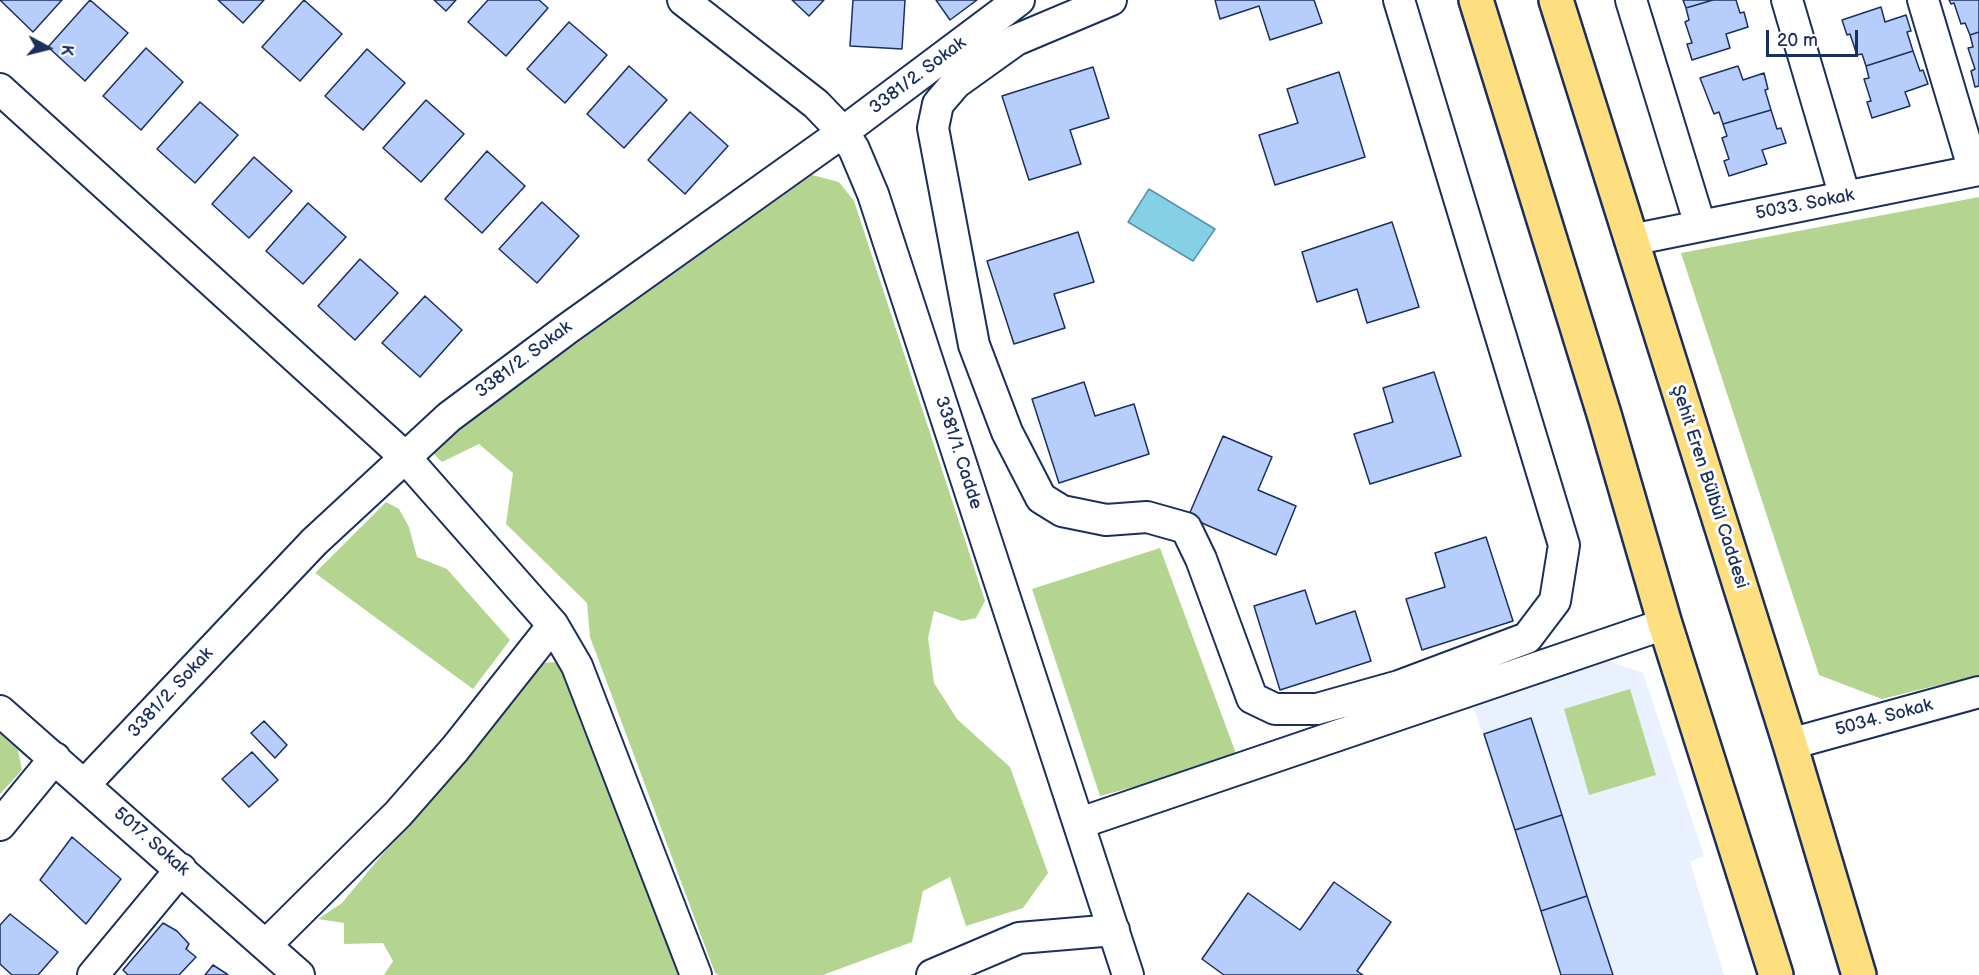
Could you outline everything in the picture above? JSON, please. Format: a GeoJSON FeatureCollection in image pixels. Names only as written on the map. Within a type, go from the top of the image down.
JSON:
{"type":"FeatureCollection","features":[{"type":"Feature","properties":{"kind":"main road"},"geometry":{"type":"LineString","coordinates":[[1476,0],[1604,414],[1665,624],[1776,975]]}},
{"type":"Feature","properties":{"kind":"main road","name":"Şehit Eren Bülbül Caddesi"},"geometry":{"type":"LineString","coordinates":[[1556,0],[1790,744],[1859,975]]}},
{"type":"Feature","properties":{"kind":"street","name":"3381/1. Cadde"},"geometry":{"type":"LineString","coordinates":[[683,0],[816,104],[843,132],[873,194],[1128,975]]}},
{"type":"Feature","properties":{"kind":"street","name":"3381/2. Sokak"},"geometry":{"type":"LineString","coordinates":[[85,784],[314,542],[404,456],[449,417],[558,335],[843,132],[1019,0]]}},
{"type":"Feature","properties":{"kind":"street"},"geometry":{"type":"LineString","coordinates":[[1111,0],[1016,40],[956,83],[938,104],[933,128],[974,345],[1007,432],[1041,498],[1062,511],[1106,520],[1147,517],[1186,528],[1201,559],[1252,698],[1275,709],[1317,709],[1399,686],[1527,638],[1556,601],[1564,545],[1399,0]]}},
{"type":"Feature","properties":{"kind":"street"},"geometry":{"type":"LineString","coordinates":[[1631,0],[1700,225]]}},
{"type":"Feature","properties":{"kind":"street"},"geometry":{"type":"LineString","coordinates":[[1787,0],[1845,197]]}},
{"type":"Feature","properties":{"kind":"street"},"geometry":{"type":"LineString","coordinates":[[1923,0],[1976,171]]}},
{"type":"Feature","properties":{"kind":"street"},"geometry":{"type":"LineString","coordinates":[[0,89],[404,456],[553,625],[577,666],[696,975]]}},
{"type":"Feature","properties":{"kind":"street","name":"5033. Sokak"},"geometry":{"type":"LineString","coordinates":[[1631,240],[1976,171]]}},
{"type":"Feature","properties":{"kind":"street"},"geometry":{"type":"LineString","coordinates":[[1080,823],[1665,624]]}},
{"type":"Feature","properties":{"kind":"street"},"geometry":{"type":"LineString","coordinates":[[267,944],[398,814],[455,749],[553,625]]}},
{"type":"Feature","properties":{"kind":"street","name":"5034. Sokak"},"geometry":{"type":"LineString","coordinates":[[1790,744],[1979,692]]}},
{"type":"Feature","properties":{"kind":"street","name":"5017. Sokak"},"geometry":{"type":"LineString","coordinates":[[0,711],[267,944],[299,975]]}},
{"type":"Feature","properties":{"kind":"street"},"geometry":{"type":"LineString","coordinates":[[0,825],[55,758]]}},
{"type":"Feature","properties":{"kind":"street"},"geometry":{"type":"LineString","coordinates":[[93,975],[182,869]]}},
{"type":"Feature","properties":{"kind":"street"},"geometry":{"type":"LineString","coordinates":[[932,975],[1019,938],[1114,930]]}},
{"type":"Feature","properties":{"kind":"shaded area"},"geometry":{"type":"Polygon","coordinates":[[[1606,660],[1643,673],[1704,856],[1690,862],[1724,975],[1561,975],[1473,705],[1606,660]]]}},
{"type":"Feature","properties":{"kind":"green space"},"geometry":{"type":"Polygon","coordinates":[[[812,175],[839,182],[854,201],[985,601],[976,618],[962,621],[934,611],[928,638],[934,683],[957,719],[1010,767],[1048,873],[1023,908],[966,926],[950,877],[923,891],[912,942],[823,975],[719,975],[715,973],[590,637],[587,603],[506,524],[513,473],[479,444],[442,462],[429,449],[812,175]]]}},
{"type":"Feature","properties":{"kind":"green space"},"geometry":{"type":"Polygon","coordinates":[[[1979,197],[1979,675],[1882,699],[1819,675],[1681,253],[1979,197]]]}},
{"type":"Feature","properties":{"kind":"green space"},"geometry":{"type":"Polygon","coordinates":[[[386,502],[399,509],[409,527],[417,557],[447,569],[510,640],[473,689],[315,573],[386,502]]]}},
{"type":"Feature","properties":{"kind":"green space"},"geometry":{"type":"Polygon","coordinates":[[[1160,548],[1238,759],[1100,796],[1032,589],[1160,548]]]}},
{"type":"Feature","properties":{"kind":"green space"},"geometry":{"type":"Polygon","coordinates":[[[557,662],[568,672],[679,975],[384,975],[393,961],[383,943],[344,944],[344,923],[318,919],[342,903],[541,663],[557,662]]]}},
{"type":"Feature","properties":{"kind":"green space"},"geometry":{"type":"Polygon","coordinates":[[[1630,689],[1656,775],[1589,795],[1564,709],[1630,689]]]}},
{"type":"Feature","properties":{"kind":"green space"},"geometry":{"type":"Polygon","coordinates":[[[0,734],[18,750],[22,770],[0,794],[0,734]]]}},
{"type":"Feature","properties":{"kind":"water"},"geometry":{"type":"Polygon","coordinates":[[[1149,189],[1215,229],[1193,261],[1128,222],[1149,189]]]}},
{"type":"Feature","properties":{"kind":"building"},"geometry":{"type":"Polygon","coordinates":[[[0,0],[62,0],[33,32],[0,0]]]}},
{"type":"Feature","properties":{"kind":"building"},"geometry":{"type":"Polygon","coordinates":[[[90,0],[128,33],[85,81],[48,47],[90,0]]]}},
{"type":"Feature","properties":{"kind":"building"},"geometry":{"type":"Polygon","coordinates":[[[218,0],[264,0],[243,23],[218,0]]]}},
{"type":"Feature","properties":{"kind":"building"},"geometry":{"type":"Polygon","coordinates":[[[304,0],[342,34],[300,81],[262,47],[304,0]]]}},
{"type":"Feature","properties":{"kind":"building"},"geometry":{"type":"Polygon","coordinates":[[[434,0],[456,0],[446,11],[434,0]]]}},
{"type":"Feature","properties":{"kind":"building"},"geometry":{"type":"Polygon","coordinates":[[[488,0],[539,0],[548,8],[506,56],[468,22],[488,0]]]}},
{"type":"Feature","properties":{"kind":"building"},"geometry":{"type":"Polygon","coordinates":[[[792,0],[824,0],[809,16],[792,0]]]}},
{"type":"Feature","properties":{"kind":"building"},"geometry":{"type":"Polygon","coordinates":[[[853,0],[905,0],[902,49],[850,46],[853,0]]]}},
{"type":"Feature","properties":{"kind":"building"},"geometry":{"type":"Polygon","coordinates":[[[936,0],[977,0],[950,20],[936,0]]]}},
{"type":"Feature","properties":{"kind":"building"},"geometry":{"type":"Polygon","coordinates":[[[1215,0],[1314,0],[1322,23],[1270,40],[1259,6],[1220,19],[1215,0]]]}},
{"type":"Feature","properties":{"kind":"building"},"geometry":{"type":"Polygon","coordinates":[[[1683,0],[1713,0],[1686,8],[1683,0]]]}},
{"type":"Feature","properties":{"kind":"building"},"geometry":{"type":"Polygon","coordinates":[[[1713,0],[1736,0],[1740,13],[1744,12],[1748,27],[1726,34],[1730,48],[1692,60],[1687,44],[1692,43],[1685,22],[1689,20],[1686,8],[1713,0]]]}},
{"type":"Feature","properties":{"kind":"building"},"geometry":{"type":"Polygon","coordinates":[[[1949,0],[1979,0],[1979,32],[1970,35],[1965,23],[1961,24],[1954,3],[1951,4],[1949,0]]]}},
{"type":"Feature","properties":{"kind":"building"},"geometry":{"type":"Polygon","coordinates":[[[1881,7],[1885,22],[1906,15],[1911,31],[1907,32],[1913,51],[1866,66],[1862,54],[1857,55],[1850,34],[1847,35],[1842,20],[1881,7]]]}},
{"type":"Feature","properties":{"kind":"building"},"geometry":{"type":"Polygon","coordinates":[[[569,22],[607,55],[565,103],[527,69],[569,22]]]}},
{"type":"Feature","properties":{"kind":"building"},"geometry":{"type":"Polygon","coordinates":[[[1979,32],[1979,86],[1975,87],[1971,71],[1975,69],[1968,48],[1973,47],[1970,35],[1979,32]]]}},
{"type":"Feature","properties":{"kind":"building"},"geometry":{"type":"Polygon","coordinates":[[[146,48],[183,82],[141,130],[103,96],[146,48]]]}},
{"type":"Feature","properties":{"kind":"building"},"geometry":{"type":"Polygon","coordinates":[[[367,49],[405,83],[363,130],[325,96],[367,49]]]}},
{"type":"Feature","properties":{"kind":"building"},"geometry":{"type":"Polygon","coordinates":[[[1913,51],[1920,71],[1923,70],[1928,84],[1905,92],[1910,106],[1872,118],[1867,102],[1871,101],[1864,79],[1869,78],[1866,66],[1913,51]]]}},
{"type":"Feature","properties":{"kind":"building"},"geometry":{"type":"Polygon","coordinates":[[[629,66],[667,100],[624,148],[587,114],[629,66]]]}},
{"type":"Feature","properties":{"kind":"building"},"geometry":{"type":"Polygon","coordinates":[[[1738,66],[1743,80],[1764,73],[1768,89],[1765,90],[1771,110],[1723,124],[1719,112],[1714,114],[1700,78],[1738,66]]]}},
{"type":"Feature","properties":{"kind":"building"},"geometry":{"type":"Polygon","coordinates":[[[1093,67],[1109,118],[1070,130],[1081,164],[1029,180],[1002,96],[1093,67]]]}},
{"type":"Feature","properties":{"kind":"building"},"geometry":{"type":"Polygon","coordinates":[[[1339,72],[1365,157],[1275,185],[1259,135],[1298,123],[1287,89],[1339,72]]]}},
{"type":"Feature","properties":{"kind":"building"},"geometry":{"type":"Polygon","coordinates":[[[426,100],[464,134],[421,182],[383,148],[426,100]]]}},
{"type":"Feature","properties":{"kind":"building"},"geometry":{"type":"Polygon","coordinates":[[[200,102],[238,135],[195,183],[157,149],[200,102]]]}},
{"type":"Feature","properties":{"kind":"building"},"geometry":{"type":"Polygon","coordinates":[[[1771,110],[1777,129],[1781,128],[1786,143],[1762,150],[1767,164],[1729,176],[1724,161],[1729,159],[1722,138],[1727,136],[1723,124],[1771,110]]]}},
{"type":"Feature","properties":{"kind":"building"},"geometry":{"type":"Polygon","coordinates":[[[690,112],[728,146],[685,194],[648,160],[690,112]]]}},
{"type":"Feature","properties":{"kind":"building"},"geometry":{"type":"Polygon","coordinates":[[[487,151],[525,186],[482,233],[445,199],[487,151]]]}},
{"type":"Feature","properties":{"kind":"building"},"geometry":{"type":"Polygon","coordinates":[[[254,157],[292,191],[249,238],[212,204],[254,157]]]}},
{"type":"Feature","properties":{"kind":"building"},"geometry":{"type":"Polygon","coordinates":[[[542,202],[579,236],[537,283],[499,249],[542,202]]]}},
{"type":"Feature","properties":{"kind":"building"},"geometry":{"type":"Polygon","coordinates":[[[308,203],[346,237],[303,284],[266,251],[308,203]]]}},
{"type":"Feature","properties":{"kind":"building"},"geometry":{"type":"Polygon","coordinates":[[[1392,222],[1419,307],[1367,323],[1357,289],[1317,302],[1302,252],[1392,222]]]}},
{"type":"Feature","properties":{"kind":"building"},"geometry":{"type":"Polygon","coordinates":[[[1078,232],[1094,282],[1054,294],[1065,328],[1014,344],[987,261],[1078,232]]]}},
{"type":"Feature","properties":{"kind":"building"},"geometry":{"type":"Polygon","coordinates":[[[360,259],[398,293],[355,340],[318,306],[360,259]]]}},
{"type":"Feature","properties":{"kind":"building"},"geometry":{"type":"Polygon","coordinates":[[[425,296],[462,330],[420,377],[382,343],[425,296]]]}},
{"type":"Feature","properties":{"kind":"building"},"geometry":{"type":"Polygon","coordinates":[[[1434,372],[1461,456],[1370,484],[1354,434],[1393,422],[1383,388],[1434,372]]]}},
{"type":"Feature","properties":{"kind":"building"},"geometry":{"type":"Polygon","coordinates":[[[1084,382],[1095,416],[1134,404],[1149,454],[1059,483],[1032,399],[1084,382]]]}},
{"type":"Feature","properties":{"kind":"building"},"geometry":{"type":"Polygon","coordinates":[[[1223,436],[1272,457],[1258,490],[1296,506],[1276,555],[1188,517],[1223,436]]]}},
{"type":"Feature","properties":{"kind":"building"},"geometry":{"type":"Polygon","coordinates":[[[1486,537],[1513,621],[1422,650],[1406,599],[1445,587],[1435,553],[1486,537]]]}},
{"type":"Feature","properties":{"kind":"building"},"geometry":{"type":"Polygon","coordinates":[[[1305,590],[1316,624],[1355,611],[1371,661],[1280,690],[1254,606],[1305,590]]]}},
{"type":"Feature","properties":{"kind":"building"},"geometry":{"type":"Polygon","coordinates":[[[1531,718],[1562,815],[1515,830],[1484,734],[1531,718]]]}},
{"type":"Feature","properties":{"kind":"building"},"geometry":{"type":"Polygon","coordinates":[[[264,721],[287,745],[275,758],[251,733],[264,721]]]}},
{"type":"Feature","properties":{"kind":"building"},"geometry":{"type":"Polygon","coordinates":[[[252,752],[278,780],[249,807],[222,779],[252,752]]]}},
{"type":"Feature","properties":{"kind":"building"},"geometry":{"type":"Polygon","coordinates":[[[1562,815],[1587,896],[1541,911],[1515,830],[1562,815]]]}},
{"type":"Feature","properties":{"kind":"building"},"geometry":{"type":"Polygon","coordinates":[[[72,837],[121,879],[86,924],[40,880],[72,837]]]}},
{"type":"Feature","properties":{"kind":"building"},"geometry":{"type":"Polygon","coordinates":[[[1334,882],[1391,922],[1357,971],[1363,975],[1224,975],[1202,959],[1248,893],[1300,930],[1334,882]]]}},
{"type":"Feature","properties":{"kind":"building"},"geometry":{"type":"Polygon","coordinates":[[[1587,896],[1613,975],[1561,975],[1541,911],[1587,896]]]}},
{"type":"Feature","properties":{"kind":"building"},"geometry":{"type":"Polygon","coordinates":[[[10,914],[58,952],[38,975],[12,975],[0,964],[0,925],[10,914]]]}},
{"type":"Feature","properties":{"kind":"building"},"geometry":{"type":"Polygon","coordinates":[[[163,923],[177,931],[189,944],[186,949],[196,957],[179,975],[128,975],[123,970],[163,923]]]}},
{"type":"Feature","properties":{"kind":"building"},"geometry":{"type":"Polygon","coordinates":[[[213,965],[227,974],[228,975],[205,975],[213,965]]]}}]}
